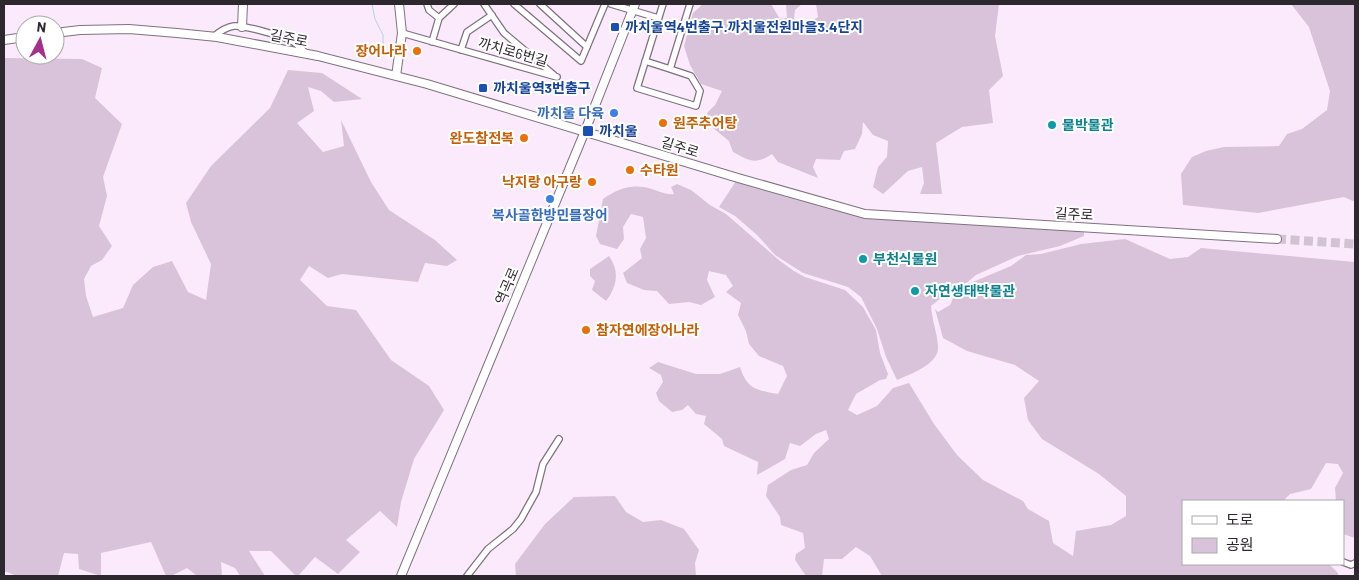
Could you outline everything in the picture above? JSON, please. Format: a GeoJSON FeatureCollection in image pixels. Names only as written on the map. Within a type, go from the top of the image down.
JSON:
{"type":"FeatureCollection","features":[{"type":"Feature","properties":{"kind":"street"},"geometry":{"type":"LineString","coordinates":[[242,26],[243,4]]}},
{"type":"Feature","properties":{"kind":"street"},"geometry":{"type":"LineString","coordinates":[[396,76],[402,33],[398,4]]}},
{"type":"Feature","properties":{"kind":"street"},"geometry":{"type":"LineString","coordinates":[[427,4],[429,10],[439,18]]}},
{"type":"Feature","properties":{"kind":"street"},"geometry":{"type":"LineString","coordinates":[[432,42],[439,18],[454,4]]}},
{"type":"Feature","properties":{"kind":"street"},"geometry":{"type":"LineString","coordinates":[[484,4],[492,15]]}},
{"type":"Feature","properties":{"kind":"street"},"geometry":{"type":"LineString","coordinates":[[516,4],[581,61],[605,4]]}},
{"type":"Feature","properties":{"kind":"street"},"geometry":{"type":"LineString","coordinates":[[540,4],[587,47]]}},
{"type":"Feature","properties":{"kind":"street"},"geometry":{"type":"LineString","coordinates":[[611,4],[634,7],[658,18]]}},
{"type":"Feature","properties":{"kind":"street"},"geometry":{"type":"LineString","coordinates":[[645,61],[691,76],[700,91],[696,106],[636,88],[663,4]]}},
{"type":"Feature","properties":{"kind":"street"},"geometry":{"type":"LineString","coordinates":[[670,69],[690,4]]}},
{"type":"Feature","properties":{"kind":"street","name":"역곡로"},"geometry":{"type":"LineString","coordinates":[[400,576],[585,131],[634,7]]}},
{"type":"Feature","properties":{"kind":"street","name":"까치로6번길"},"geometry":{"type":"LineString","coordinates":[[402,33],[557,78],[504,33],[492,15],[467,32],[461,50]]}},
{"type":"Feature","properties":{"kind":"street"},"geometry":{"type":"LineString","coordinates":[[213,37],[234,26],[242,26],[295,43],[307,54]]}},
{"type":"Feature","properties":{"kind":"street","name":"길주로"},"geometry":{"type":"LineString","coordinates":[[65,32],[130,29],[213,37],[307,54],[396,76],[865,214],[1277,239]]}},
{"type":"Feature","properties":{"kind":"street"},"geometry":{"type":"LineString","coordinates":[[467,576],[488,549],[513,529],[521,519],[536,492],[543,464],[559,439]]}},
{"type":"Feature","properties":{"kind":"green space"},"geometry":{"type":"Polygon","coordinates":[[[703,4],[771,4],[780,19],[787,18],[786,4],[802,4],[795,10],[794,19],[806,25],[818,17],[816,4],[999,4],[995,36],[1003,76],[989,90],[993,123],[962,127],[936,143],[942,194],[920,194],[924,183],[922,167],[908,171],[883,194],[873,187],[878,167],[887,157],[888,141],[873,135],[863,122],[862,134],[855,149],[844,151],[840,160],[816,159],[813,167],[818,178],[778,162],[772,154],[757,161],[744,158],[733,152],[729,141],[708,124],[707,113],[715,105],[722,91],[701,84],[690,65],[684,46],[693,13],[703,4]]]}},
{"type":"Feature","properties":{"kind":"green space"},"geometry":{"type":"Polygon","coordinates":[[[1291,4],[1355,4],[1355,202],[1344,197],[1258,213],[1183,205],[1181,174],[1192,157],[1206,151],[1224,147],[1279,146],[1287,134],[1302,129],[1327,110],[1330,91],[1309,27],[1291,4]]]}},
{"type":"Feature","properties":{"kind":"green space"},"geometry":{"type":"Polygon","coordinates":[[[4,58],[15,58],[15,65],[65,65],[65,59],[82,59],[102,68],[95,98],[122,124],[103,177],[107,196],[99,226],[112,246],[102,260],[91,266],[84,279],[86,296],[93,317],[123,308],[133,285],[153,267],[172,261],[188,292],[206,300],[211,264],[191,222],[186,203],[211,166],[270,108],[288,70],[322,73],[362,99],[334,102],[321,91],[308,87],[314,111],[297,123],[323,152],[344,146],[341,120],[371,182],[389,210],[435,240],[457,260],[447,266],[425,263],[418,282],[342,274],[328,278],[309,266],[300,280],[327,306],[356,310],[391,360],[429,386],[444,410],[414,459],[401,502],[397,527],[380,511],[346,540],[360,552],[338,574],[315,557],[296,576],[271,551],[249,551],[265,576],[240,576],[235,568],[221,562],[222,576],[197,576],[187,568],[171,576],[166,576],[151,542],[101,553],[101,576],[79,569],[78,554],[64,553],[58,576],[17,576],[4,571],[4,58]]]}},
{"type":"Feature","properties":{"kind":"green space"},"geometry":{"type":"Polygon","coordinates":[[[738,178],[865,214],[1084,227],[1084,236],[1060,246],[1018,256],[976,275],[963,286],[1011,266],[1026,255],[1041,254],[1081,244],[1125,239],[1170,259],[1188,257],[1201,248],[1355,262],[1355,538],[1344,534],[1344,500],[1336,500],[1335,488],[1343,473],[1338,464],[1326,463],[1311,489],[1290,494],[1284,500],[1182,500],[1182,565],[1330,565],[1338,573],[1338,576],[882,576],[870,556],[856,547],[842,559],[824,559],[822,576],[806,576],[795,560],[796,554],[805,548],[803,533],[781,525],[780,517],[766,496],[768,485],[791,470],[807,465],[814,453],[829,439],[826,430],[816,434],[800,446],[790,443],[785,459],[757,475],[758,462],[724,446],[722,439],[704,424],[706,416],[696,414],[688,405],[682,410],[672,412],[659,401],[656,393],[663,382],[661,375],[649,368],[658,362],[696,374],[720,374],[740,367],[746,380],[753,387],[758,390],[778,394],[787,376],[783,366],[759,356],[749,344],[746,331],[738,315],[741,303],[726,292],[733,286],[726,275],[709,271],[707,280],[715,297],[701,305],[689,302],[669,304],[657,291],[644,290],[627,283],[623,273],[642,258],[640,249],[646,238],[643,217],[631,214],[623,227],[624,239],[617,249],[600,244],[596,236],[603,199],[615,192],[628,187],[641,187],[666,194],[674,194],[671,187],[677,184],[691,190],[710,205],[726,214],[794,271],[805,277],[845,290],[863,307],[876,330],[880,353],[888,374],[886,379],[880,380],[856,394],[848,410],[857,415],[877,406],[893,388],[909,383],[934,424],[957,455],[983,480],[1023,501],[1028,509],[1049,521],[1053,543],[1073,556],[1076,531],[1111,525],[1126,516],[1126,496],[1099,474],[1042,439],[1028,420],[1024,398],[1039,381],[1015,365],[967,351],[943,338],[935,309],[938,312],[950,305],[957,289],[945,295],[931,306],[938,346],[934,358],[923,368],[897,380],[886,357],[877,329],[861,297],[848,287],[803,273],[775,255],[757,235],[735,216],[719,207],[738,178]]]}},
{"type":"Feature","properties":{"kind":"green space"},"geometry":{"type":"Polygon","coordinates":[[[609,256],[615,267],[616,279],[613,290],[606,301],[592,290],[595,281],[590,276],[590,269],[609,256]]]}},
{"type":"Feature","properties":{"kind":"green space"},"geometry":{"type":"Polygon","coordinates":[[[615,496],[626,512],[643,522],[661,520],[684,529],[699,550],[695,563],[696,576],[516,576],[515,564],[545,524],[574,497],[615,496]]]}},
{"type":"Feature","properties":{"kind":"waterway"},"geometry":{"type":"LineString","coordinates":[[372,4],[375,19],[383,35],[383,47]]}},
{"type":"Feature","properties":{"kind":"tunnel"},"geometry":{"type":"LineString","coordinates":[[1277,239],[1355,244]]}},
{"type":"Feature","properties":{"kind":"place","name":"까치울역4번출구.까치울전원마을3.4단지"},"geometry":{"type":"Point","coordinates":[615,27]}},
{"type":"Feature","properties":{"kind":"place","name":"장어나라"},"geometry":{"type":"Point","coordinates":[417,51]}},
{"type":"Feature","properties":{"kind":"place","name":"까치울역3번출구"},"geometry":{"type":"Point","coordinates":[483,88]}},
{"type":"Feature","properties":{"kind":"place","name":"까치울 다육"},"geometry":{"type":"Point","coordinates":[614,113]}},
{"type":"Feature","properties":{"kind":"place","name":"원주추어탕"},"geometry":{"type":"Point","coordinates":[663,123]}},
{"type":"Feature","properties":{"kind":"place","name":"물박물관"},"geometry":{"type":"Point","coordinates":[1052,125]}},
{"type":"Feature","properties":{"kind":"place","name":"까치울"},"geometry":{"type":"Point","coordinates":[588,131]}},
{"type":"Feature","properties":{"kind":"place","name":"완도참전복"},"geometry":{"type":"Point","coordinates":[524,138]}},
{"type":"Feature","properties":{"kind":"place","name":"수타원"},"geometry":{"type":"Point","coordinates":[630,170]}},
{"type":"Feature","properties":{"kind":"place","name":"낙지랑 아구랑"},"geometry":{"type":"Point","coordinates":[592,182]}},
{"type":"Feature","properties":{"kind":"place","name":"복사골한방민믈장어"},"geometry":{"type":"Point","coordinates":[550,199]}},
{"type":"Feature","properties":{"kind":"place","name":"부천식물원"},"geometry":{"type":"Point","coordinates":[863,259]}},
{"type":"Feature","properties":{"kind":"place","name":"자연생태박물관"},"geometry":{"type":"Point","coordinates":[915,291]}},
{"type":"Feature","properties":{"kind":"place","name":"참자연에장어나라"},"geometry":{"type":"Point","coordinates":[586,330]}}]}
